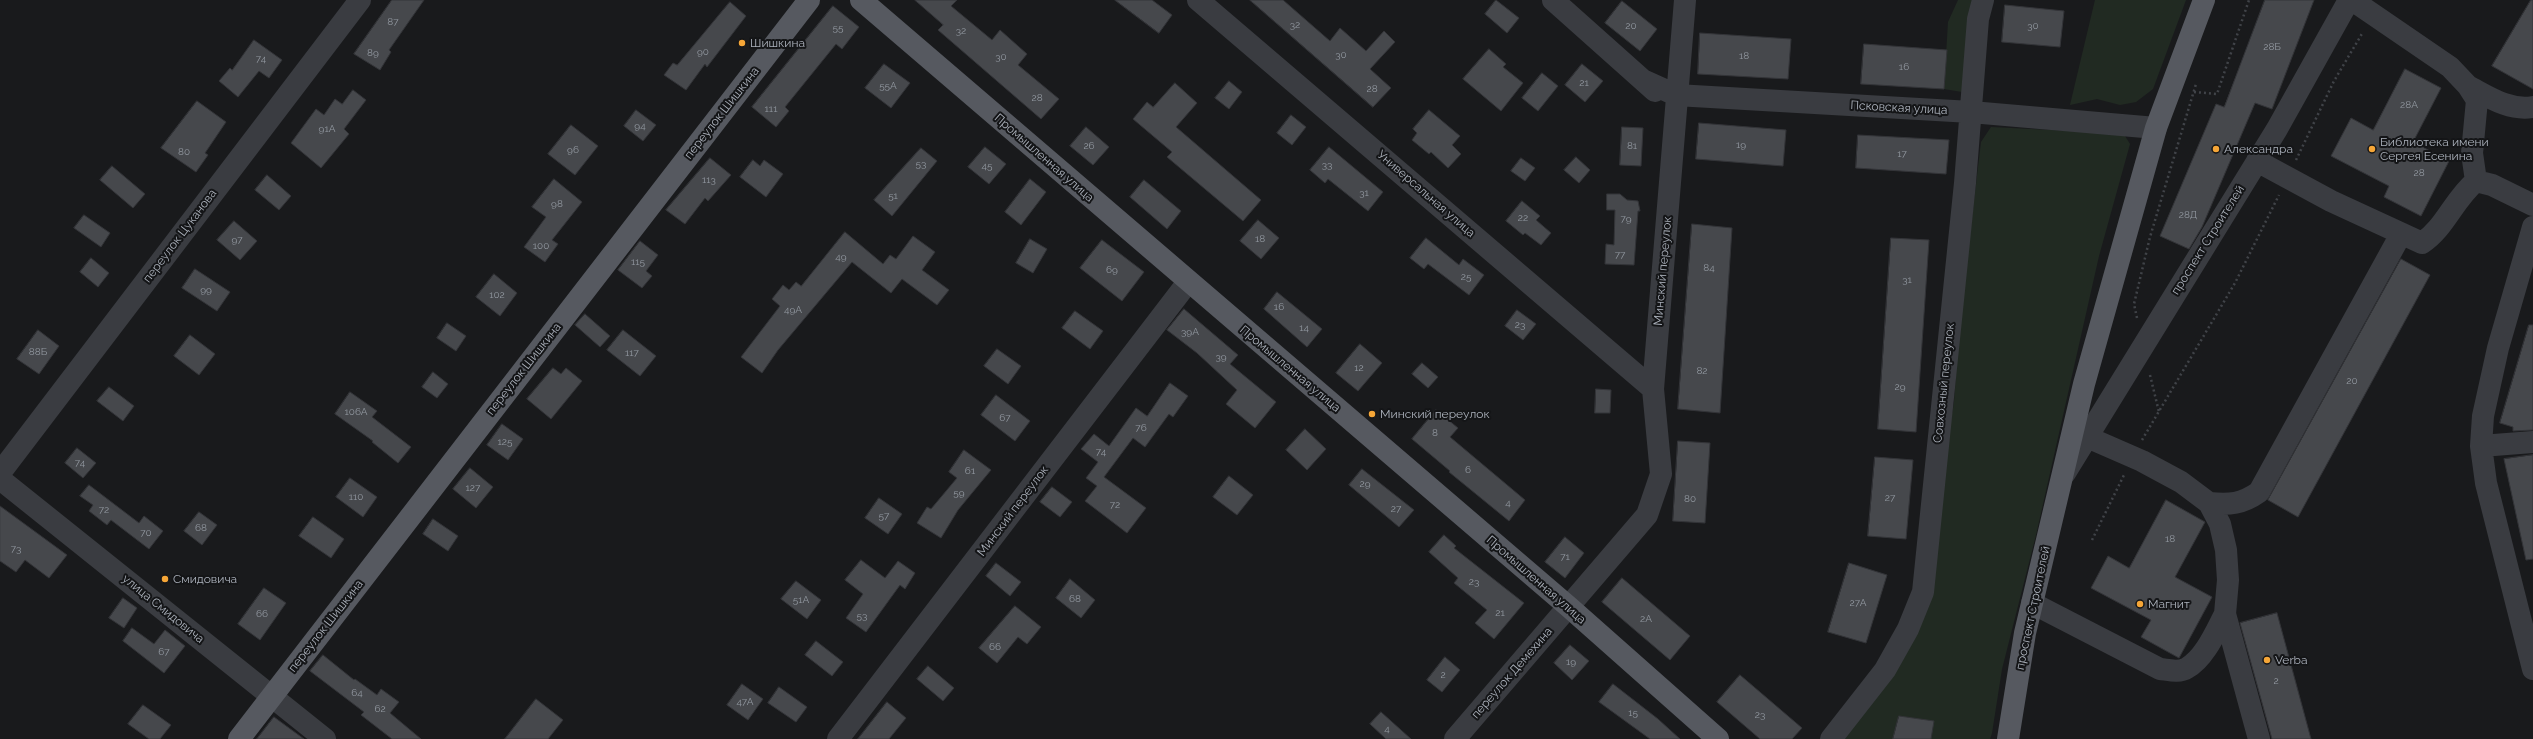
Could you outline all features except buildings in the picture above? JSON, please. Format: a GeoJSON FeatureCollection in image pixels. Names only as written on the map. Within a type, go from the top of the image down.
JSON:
{"type":"FeatureCollection","features":[{"type":"Feature","properties":{"kind":"main road","name":"переулок Шишкина"},"geometry":{"type":"LineString","coordinates":[[239,739],[810,0]]}},
{"type":"Feature","properties":{"kind":"main road","name":"Промышленная улица"},"geometry":{"type":"LineString","coordinates":[[861,0],[1188,282],[1569,607],[1718,739]]}},
{"type":"Feature","properties":{"kind":"main road","name":"проспект Строителей"},"geometry":{"type":"LineString","coordinates":[[2008,739],[2025,633],[2084,384],[2156,128],[2204,0]]}},
{"type":"Feature","properties":{"kind":"street","name":"переулок Цуканова"},"geometry":{"type":"LineString","coordinates":[[0,473],[360,0]]}},
{"type":"Feature","properties":{"kind":"street","name":"Универсальная улица"},"geometry":{"type":"LineString","coordinates":[[1198,0],[1653,389]]}},
{"type":"Feature","properties":{"kind":"street","name":"Псковская улица"},"geometry":{"type":"LineString","coordinates":[[1553,0],[1676,105],[1971,112],[2156,128]]}},
{"type":"Feature","properties":{"kind":"street","name":"Минский переулок"},"geometry":{"type":"LineString","coordinates":[[1569,607],[1647,515],[1661,474],[1653,389],[1685,0]]}},
{"type":"Feature","properties":{"kind":"street","name":"Совхозный переулок"},"geometry":{"type":"LineString","coordinates":[[1831,739],[1885,670],[1908,629],[1923,592],[1971,112],[1978,19],[1983,0]]}},
{"type":"Feature","properties":{"kind":"street"},"geometry":{"type":"LineString","coordinates":[[2351,0],[2450,67],[2468,86],[2477,100],[2472,153],[2476,181]]}},
{"type":"Feature","properties":{"kind":"street","name":"проспект Строителей"},"geometry":{"type":"LineString","coordinates":[[2062,478],[2257,161],[2351,0]]}},
{"type":"Feature","properties":{"kind":"street"},"geometry":{"type":"LineString","coordinates":[[2468,86],[2508,106],[2524,108],[2533,107]]}},
{"type":"Feature","properties":{"kind":"street"},"geometry":{"type":"LineString","coordinates":[[2257,161],[2332,201],[2422,243],[2435,235],[2466,189],[2476,181]]}},
{"type":"Feature","properties":{"kind":"street"},"geometry":{"type":"LineString","coordinates":[[2476,181],[2492,185],[2533,205]]}},
{"type":"Feature","properties":{"kind":"street"},"geometry":{"type":"LineString","coordinates":[[2533,227],[2498,348],[2483,416],[2481,446],[2486,482],[2533,666]]}},
{"type":"Feature","properties":{"kind":"street"},"geometry":{"type":"LineString","coordinates":[[2210,503],[2230,505],[2245,501],[2259,492],[2401,234]]}},
{"type":"Feature","properties":{"kind":"street","name":"Минский переулок"},"geometry":{"type":"LineString","coordinates":[[838,739],[1188,282]]}},
{"type":"Feature","properties":{"kind":"street"},"geometry":{"type":"LineString","coordinates":[[2087,437],[2132,457],[2181,482],[2210,503],[2220,524],[2226,550],[2228,580],[2225,614],[2259,739]]}},
{"type":"Feature","properties":{"kind":"street"},"geometry":{"type":"LineString","coordinates":[[2481,446],[2533,442]]}},
{"type":"Feature","properties":{"kind":"street","name":"улица Смидовича"},"geometry":{"type":"LineString","coordinates":[[0,479],[326,739]]}},
{"type":"Feature","properties":{"kind":"street"},"geometry":{"type":"LineString","coordinates":[[2032,603],[2160,669],[2176,671],[2188,668],[2200,656],[2225,614]]}},
{"type":"Feature","properties":{"kind":"street","name":"переулок Демехина"},"geometry":{"type":"LineString","coordinates":[[1455,739],[1569,607]]}},
{"type":"Feature","properties":{"kind":"path"},"geometry":{"type":"LineString","coordinates":[[2194,92],[2217,94],[2249,0]]}},
{"type":"Feature","properties":{"kind":"path"},"geometry":{"type":"LineString","coordinates":[[2092,540],[2132,457],[2235,283],[2334,81],[2373,14]]}},
{"type":"Feature","properties":{"kind":"path"},"geometry":{"type":"LineString","coordinates":[[2159,412],[2134,304],[2150,237],[2198,78]]}},
{"type":"Feature","properties":{"kind":"shaded area"},"geometry":{"type":"Polygon","coordinates":[[[1958,0],[1974,0],[1962,92],[1944,89],[1948,22],[1958,0]]]}},
{"type":"Feature","properties":{"kind":"shaded area"},"geometry":{"type":"Polygon","coordinates":[[[2095,0],[2186,0],[2153,89],[2136,102],[2120,105],[2097,99],[2070,105],[2095,0]]]}},
{"type":"Feature","properties":{"kind":"shaded area"},"geometry":{"type":"Polygon","coordinates":[[[1991,127],[2111,133],[2125,136],[2130,144],[2099,256],[2036,535],[2002,669],[1992,733],[1990,739],[1931,739],[1933,721],[1899,716],[1893,739],[1843,739],[1915,633],[1954,402],[1960,320],[1981,142],[1991,127]]]}},
{"type":"Feature","properties":{"kind":"place","name":"Шишкина"},"geometry":{"type":"Point","coordinates":[742,43]}},
{"type":"Feature","properties":{"kind":"place","name":"Александра"},"geometry":{"type":"Point","coordinates":[2216,149]}},
{"type":"Feature","properties":{"kind":"place","name":"Библиотека имени Сергея Есенина"},"geometry":{"type":"Point","coordinates":[2372,149]}},
{"type":"Feature","properties":{"kind":"place","name":"Минский переулок"},"geometry":{"type":"Point","coordinates":[1372,414]}},
{"type":"Feature","properties":{"kind":"place","name":"Смидовича"},"geometry":{"type":"Point","coordinates":[165,579]}},
{"type":"Feature","properties":{"kind":"place","name":"Магнит"},"geometry":{"type":"Point","coordinates":[2140,604]}},
{"type":"Feature","properties":{"kind":"place","name":"Verba"},"geometry":{"type":"Point","coordinates":[2267,660]}}]}
